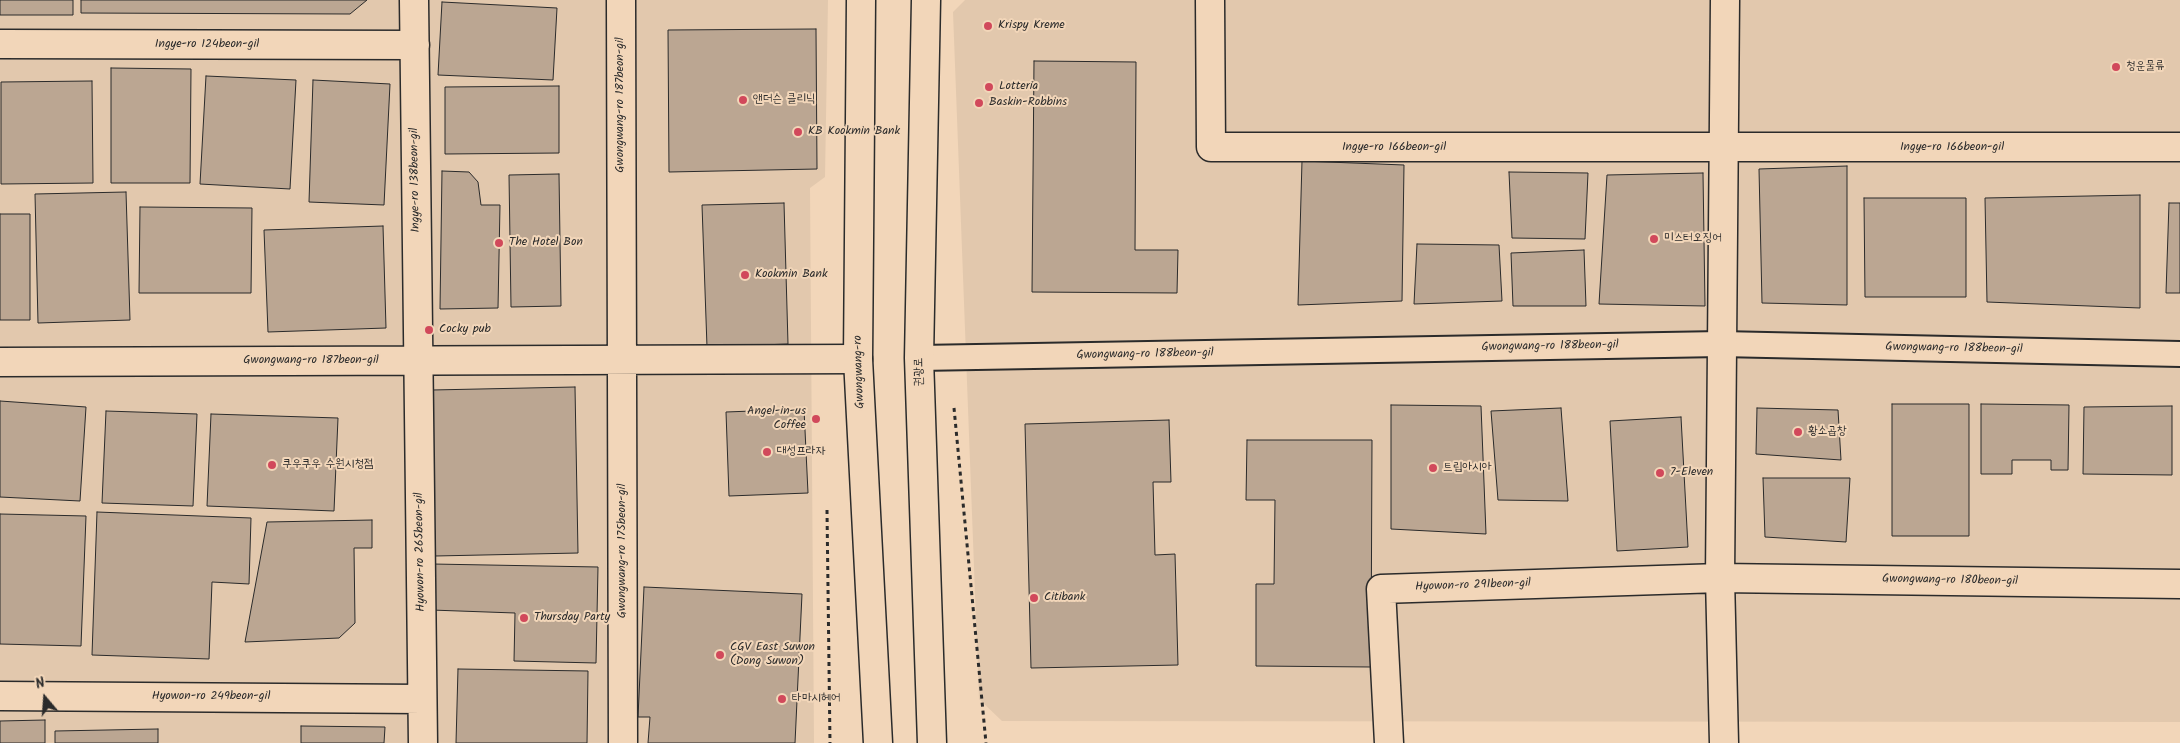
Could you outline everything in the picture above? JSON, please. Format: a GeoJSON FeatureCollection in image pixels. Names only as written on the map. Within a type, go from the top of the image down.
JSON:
{"type":"FeatureCollection","features":[{"type":"Feature","properties":{"kind":"street","name":"Ingye-ro 138beon-gil"},"geometry":{"type":"LineString","coordinates":[[414,0],[419,360]]}},
{"type":"Feature","properties":{"kind":"street","name":"Gwongwang-ro 187beon-gil"},"geometry":{"type":"LineString","coordinates":[[621,0],[622,360]]}},
{"type":"Feature","properties":{"kind":"street","name":"Gwongwang-ro"},"geometry":{"type":"LineString","coordinates":[[861,0],[858,359],[878,743]]}},
{"type":"Feature","properties":{"kind":"street","name":"권광로"},"geometry":{"type":"LineString","coordinates":[[926,0],[919,358],[932,743]]}},
{"type":"Feature","properties":{"kind":"street","name":"Ingye-ro 166beon-gil"},"geometry":{"type":"LineString","coordinates":[[1210,0],[1211,148],[2180,147]]}},
{"type":"Feature","properties":{"kind":"street"},"geometry":{"type":"LineString","coordinates":[[1724,743],[1720,578],[1725,0]]}},
{"type":"Feature","properties":{"kind":"street","name":"Ingye-ro 124beon-gil"},"geometry":{"type":"LineString","coordinates":[[0,44],[415,45]]}},
{"type":"Feature","properties":{"kind":"street","name":"Gwongwang-ro 188beon-gil"},"geometry":{"type":"LineString","coordinates":[[919,358],[1721,344],[2180,354]]}},
{"type":"Feature","properties":{"kind":"street","name":"Gwongwang-ro 187beon-gil"},"geometry":{"type":"LineString","coordinates":[[0,362],[858,359]]}},
{"type":"Feature","properties":{"kind":"street","name":"Hyowon-ro 265beon-gil"},"geometry":{"type":"LineString","coordinates":[[419,360],[423,743]]}},
{"type":"Feature","properties":{"kind":"street","name":"Gwongwang-ro 175beon-gil"},"geometry":{"type":"LineString","coordinates":[[622,360],[623,743]]}},
{"type":"Feature","properties":{"kind":"street","name":"Gwongwang-ro 180beon-gil"},"geometry":{"type":"LineString","coordinates":[[1720,578],[2180,584]]}},
{"type":"Feature","properties":{"kind":"street","name":"Hyowon-ro 291beon-gil"},"geometry":{"type":"LineString","coordinates":[[1388,743],[1381,589],[1720,578]]}},
{"type":"Feature","properties":{"kind":"street","name":"Hyowon-ro 249beon-gil"},"geometry":{"type":"LineString","coordinates":[[0,696],[422,699]]}},
{"type":"Feature","properties":{"kind":"path"},"geometry":{"type":"LineString","coordinates":[[951,358],[952,392],[986,743]]}},
{"type":"Feature","properties":{"kind":"path"},"geometry":{"type":"LineString","coordinates":[[827,510],[830,743]]}},
{"type":"Feature","properties":{"kind":"shaded area"},"geometry":{"type":"Polygon","coordinates":[[[0,0],[828,0],[825,177],[810,188],[814,743],[0,743],[0,0]]]}},
{"type":"Feature","properties":{"kind":"shaded area"},"geometry":{"type":"Polygon","coordinates":[[[965,0],[2180,0],[2180,722],[1002,721],[979,699],[953,12],[965,0]]]}},
{"type":"Feature","properties":{"kind":"building"},"geometry":{"type":"Polygon","coordinates":[[[0,0],[73,0],[73,15],[0,15],[0,0]]]}},
{"type":"Feature","properties":{"kind":"building"},"geometry":{"type":"Polygon","coordinates":[[[81,0],[367,0],[350,14],[81,13],[81,0]]]}},
{"type":"Feature","properties":{"kind":"building"},"geometry":{"type":"Polygon","coordinates":[[[442,2],[557,8],[553,80],[438,75],[442,2]]]}},
{"type":"Feature","properties":{"kind":"building","name":"앤더슨 클리닉"},"geometry":{"type":"Polygon","coordinates":[[[816,29],[817,169],[669,172],[668,30],[816,29]]]}},
{"type":"Feature","properties":{"kind":"building"},"geometry":{"type":"Polygon","coordinates":[[[1034,61],[1136,62],[1135,250],[1178,250],[1177,293],[1032,292],[1034,61]]]}},
{"type":"Feature","properties":{"kind":"building"},"geometry":{"type":"Polygon","coordinates":[[[111,68],[191,69],[190,183],[111,183],[111,68]]]}},
{"type":"Feature","properties":{"kind":"building"},"geometry":{"type":"Polygon","coordinates":[[[206,76],[296,80],[290,189],[200,184],[206,76]]]}},
{"type":"Feature","properties":{"kind":"building"},"geometry":{"type":"Polygon","coordinates":[[[313,80],[390,84],[384,205],[309,202],[313,80]]]}},
{"type":"Feature","properties":{"kind":"building"},"geometry":{"type":"Polygon","coordinates":[[[92,81],[93,183],[1,184],[1,82],[92,81]]]}},
{"type":"Feature","properties":{"kind":"building"},"geometry":{"type":"Polygon","coordinates":[[[559,86],[559,153],[445,154],[445,87],[559,86]]]}},
{"type":"Feature","properties":{"kind":"building"},"geometry":{"type":"Polygon","coordinates":[[[1302,161],[1404,165],[1402,301],[1298,305],[1302,161]]]}},
{"type":"Feature","properties":{"kind":"building"},"geometry":{"type":"Polygon","coordinates":[[[1847,166],[1847,305],[1762,303],[1759,169],[1847,166]]]}},
{"type":"Feature","properties":{"kind":"building"},"geometry":{"type":"Polygon","coordinates":[[[442,171],[469,172],[478,182],[481,205],[500,205],[498,308],[440,309],[442,171]]]}},
{"type":"Feature","properties":{"kind":"building"},"geometry":{"type":"Polygon","coordinates":[[[1509,172],[1588,173],[1585,239],[1512,238],[1509,172]]]}},
{"type":"Feature","properties":{"kind":"building","name":"미스터오징어"},"geometry":{"type":"Polygon","coordinates":[[[1703,173],[1705,306],[1599,304],[1607,175],[1703,173]]]}},
{"type":"Feature","properties":{"kind":"building"},"geometry":{"type":"Polygon","coordinates":[[[559,174],[561,306],[511,307],[509,175],[559,174]]]}},
{"type":"Feature","properties":{"kind":"building"},"geometry":{"type":"Polygon","coordinates":[[[126,192],[130,320],[38,323],[35,194],[126,192]]]}},
{"type":"Feature","properties":{"kind":"building"},"geometry":{"type":"Polygon","coordinates":[[[2140,195],[2140,308],[1987,302],[1985,198],[2140,195]]]}},
{"type":"Feature","properties":{"kind":"building"},"geometry":{"type":"Polygon","coordinates":[[[1864,198],[1966,198],[1966,297],[1865,297],[1864,198]]]}},
{"type":"Feature","properties":{"kind":"building","name":"Kookmin Bank"},"geometry":{"type":"Polygon","coordinates":[[[784,203],[788,344],[707,347],[702,205],[784,203]]]}},
{"type":"Feature","properties":{"kind":"building"},"geometry":{"type":"Polygon","coordinates":[[[2169,203],[2180,203],[2180,293],[2166,293],[2169,203]]]}},
{"type":"Feature","properties":{"kind":"building"},"geometry":{"type":"Polygon","coordinates":[[[140,207],[252,208],[251,293],[139,293],[140,207]]]}},
{"type":"Feature","properties":{"kind":"building"},"geometry":{"type":"Polygon","coordinates":[[[0,214],[30,214],[30,320],[0,320],[0,214]]]}},
{"type":"Feature","properties":{"kind":"building"},"geometry":{"type":"Polygon","coordinates":[[[383,226],[386,328],[268,332],[264,230],[383,226]]]}},
{"type":"Feature","properties":{"kind":"building"},"geometry":{"type":"Polygon","coordinates":[[[1417,244],[1499,245],[1502,301],[1414,304],[1417,244]]]}},
{"type":"Feature","properties":{"kind":"building"},"geometry":{"type":"Polygon","coordinates":[[[1584,250],[1586,306],[1513,306],[1511,253],[1584,250]]]}},
{"type":"Feature","properties":{"kind":"building"},"geometry":{"type":"Polygon","coordinates":[[[575,387],[578,553],[435,556],[432,390],[575,387]]]}},
{"type":"Feature","properties":{"kind":"building"},"geometry":{"type":"Polygon","coordinates":[[[0,401],[86,407],[80,501],[0,497],[0,401]]]}},
{"type":"Feature","properties":{"kind":"building"},"geometry":{"type":"Polygon","coordinates":[[[1892,404],[1969,404],[1969,536],[1892,536],[1892,404]]]}},
{"type":"Feature","properties":{"kind":"building"},"geometry":{"type":"Polygon","coordinates":[[[1981,404],[2069,405],[2068,470],[2051,470],[2051,460],[2012,460],[2012,474],[1981,474],[1981,404]]]}},
{"type":"Feature","properties":{"kind":"building"},"geometry":{"type":"Polygon","coordinates":[[[1391,405],[1481,406],[1486,534],[1391,529],[1391,405]]]}},
{"type":"Feature","properties":{"kind":"building"},"geometry":{"type":"Polygon","coordinates":[[[2172,406],[2172,475],[2083,474],[2084,407],[2172,406]]]}},
{"type":"Feature","properties":{"kind":"building"},"geometry":{"type":"Polygon","coordinates":[[[1561,408],[1568,501],[1498,500],[1491,411],[1561,408]]]}},
{"type":"Feature","properties":{"kind":"building","name":"황소곱창"},"geometry":{"type":"Polygon","coordinates":[[[1757,408],[1838,410],[1841,460],[1756,454],[1757,408]]]}},
{"type":"Feature","properties":{"kind":"building","name":"대성프라자"},"geometry":{"type":"Polygon","coordinates":[[[804,409],[808,493],[729,496],[726,412],[804,409]]]}},
{"type":"Feature","properties":{"kind":"building"},"geometry":{"type":"Polygon","coordinates":[[[106,411],[197,414],[193,506],[102,503],[106,411]]]}},
{"type":"Feature","properties":{"kind":"building"},"geometry":{"type":"Polygon","coordinates":[[[211,414],[338,418],[334,511],[207,506],[211,414]]]}},
{"type":"Feature","properties":{"kind":"building"},"geometry":{"type":"Polygon","coordinates":[[[1681,417],[1688,547],[1617,551],[1610,421],[1681,417]]]}},
{"type":"Feature","properties":{"kind":"building"},"geometry":{"type":"Polygon","coordinates":[[[1169,420],[1171,482],[1153,482],[1155,555],[1175,554],[1178,665],[1031,668],[1025,424],[1169,420]]]}},
{"type":"Feature","properties":{"kind":"building"},"geometry":{"type":"Polygon","coordinates":[[[1247,440],[1372,440],[1371,667],[1256,666],[1256,584],[1274,584],[1275,500],[1246,500],[1247,440]]]}},
{"type":"Feature","properties":{"kind":"building"},"geometry":{"type":"Polygon","coordinates":[[[1763,478],[1850,478],[1846,542],[1765,537],[1763,478]]]}},
{"type":"Feature","properties":{"kind":"building"},"geometry":{"type":"Polygon","coordinates":[[[97,512],[251,518],[249,584],[212,582],[209,659],[92,655],[97,512]]]}},
{"type":"Feature","properties":{"kind":"building"},"geometry":{"type":"Polygon","coordinates":[[[0,514],[86,516],[81,646],[0,644],[0,514]]]}},
{"type":"Feature","properties":{"kind":"building"},"geometry":{"type":"Polygon","coordinates":[[[372,520],[372,548],[354,548],[355,623],[339,638],[245,642],[267,522],[372,520]]]}},
{"type":"Feature","properties":{"kind":"building"},"geometry":{"type":"Polygon","coordinates":[[[432,564],[598,567],[596,663],[514,661],[515,613],[431,610],[432,564]]]}},
{"type":"Feature","properties":{"kind":"building","name":"CGV East Suwon (Dong Suwon)"},"geometry":{"type":"Polygon","coordinates":[[[644,587],[802,594],[795,743],[648,743],[650,717],[638,717],[644,587]]]}},
{"type":"Feature","properties":{"kind":"building"},"geometry":{"type":"Polygon","coordinates":[[[458,669],[588,671],[587,743],[456,743],[458,669]]]}},
{"type":"Feature","properties":{"kind":"building"},"geometry":{"type":"Polygon","coordinates":[[[45,720],[45,743],[0,743],[0,721],[45,720]]]}},
{"type":"Feature","properties":{"kind":"building"},"geometry":{"type":"Polygon","coordinates":[[[301,726],[385,727],[384,743],[301,743],[301,726]]]}},
{"type":"Feature","properties":{"kind":"building"},"geometry":{"type":"Polygon","coordinates":[[[158,729],[158,743],[55,743],[55,731],[158,729]]]}},
{"type":"Feature","properties":{"kind":"place","name":"Krispy Kreme"},"geometry":{"type":"Point","coordinates":[988,26]}},
{"type":"Feature","properties":{"kind":"place","name":"청운물류"},"geometry":{"type":"Point","coordinates":[2116,67]}},
{"type":"Feature","properties":{"kind":"place","name":"Lotteria"},"geometry":{"type":"Point","coordinates":[989,87]}},
{"type":"Feature","properties":{"kind":"place","name":"앤더슨 클리닉"},"geometry":{"type":"Point","coordinates":[743,100]}},
{"type":"Feature","properties":{"kind":"place","name":"Baskin-Robbins"},"geometry":{"type":"Point","coordinates":[979,103]}},
{"type":"Feature","properties":{"kind":"place","name":"KB Kookmin Bank"},"geometry":{"type":"Point","coordinates":[798,132]}},
{"type":"Feature","properties":{"kind":"place","name":"미스터오징어"},"geometry":{"type":"Point","coordinates":[1654,239]}},
{"type":"Feature","properties":{"kind":"place","name":"The Hotel Bon"},"geometry":{"type":"Point","coordinates":[499,243]}},
{"type":"Feature","properties":{"kind":"place","name":"Kookmin Bank"},"geometry":{"type":"Point","coordinates":[745,275]}},
{"type":"Feature","properties":{"kind":"place","name":"Cocky pub"},"geometry":{"type":"Point","coordinates":[429,330]}},
{"type":"Feature","properties":{"kind":"place","name":"Angel-in-us Coffee"},"geometry":{"type":"Point","coordinates":[816,419]}},
{"type":"Feature","properties":{"kind":"place","name":"황소곱창"},"geometry":{"type":"Point","coordinates":[1798,432]}},
{"type":"Feature","properties":{"kind":"place","name":"대성프라자"},"geometry":{"type":"Point","coordinates":[767,452]}},
{"type":"Feature","properties":{"kind":"place","name":"쿠우쿠우 수원시청점"},"geometry":{"type":"Point","coordinates":[272,465]}},
{"type":"Feature","properties":{"kind":"place","name":"트립아시아"},"geometry":{"type":"Point","coordinates":[1433,468]}},
{"type":"Feature","properties":{"kind":"place","name":"7-Eleven"},"geometry":{"type":"Point","coordinates":[1660,473]}},
{"type":"Feature","properties":{"kind":"place","name":"Citibank"},"geometry":{"type":"Point","coordinates":[1034,598]}},
{"type":"Feature","properties":{"kind":"place","name":"Thursday Party"},"geometry":{"type":"Point","coordinates":[524,618]}},
{"type":"Feature","properties":{"kind":"place","name":"CGV East Suwon (Dong Suwon)"},"geometry":{"type":"Point","coordinates":[720,655]}},
{"type":"Feature","properties":{"kind":"place","name":"타마시헤어"},"geometry":{"type":"Point","coordinates":[782,699]}}]}
